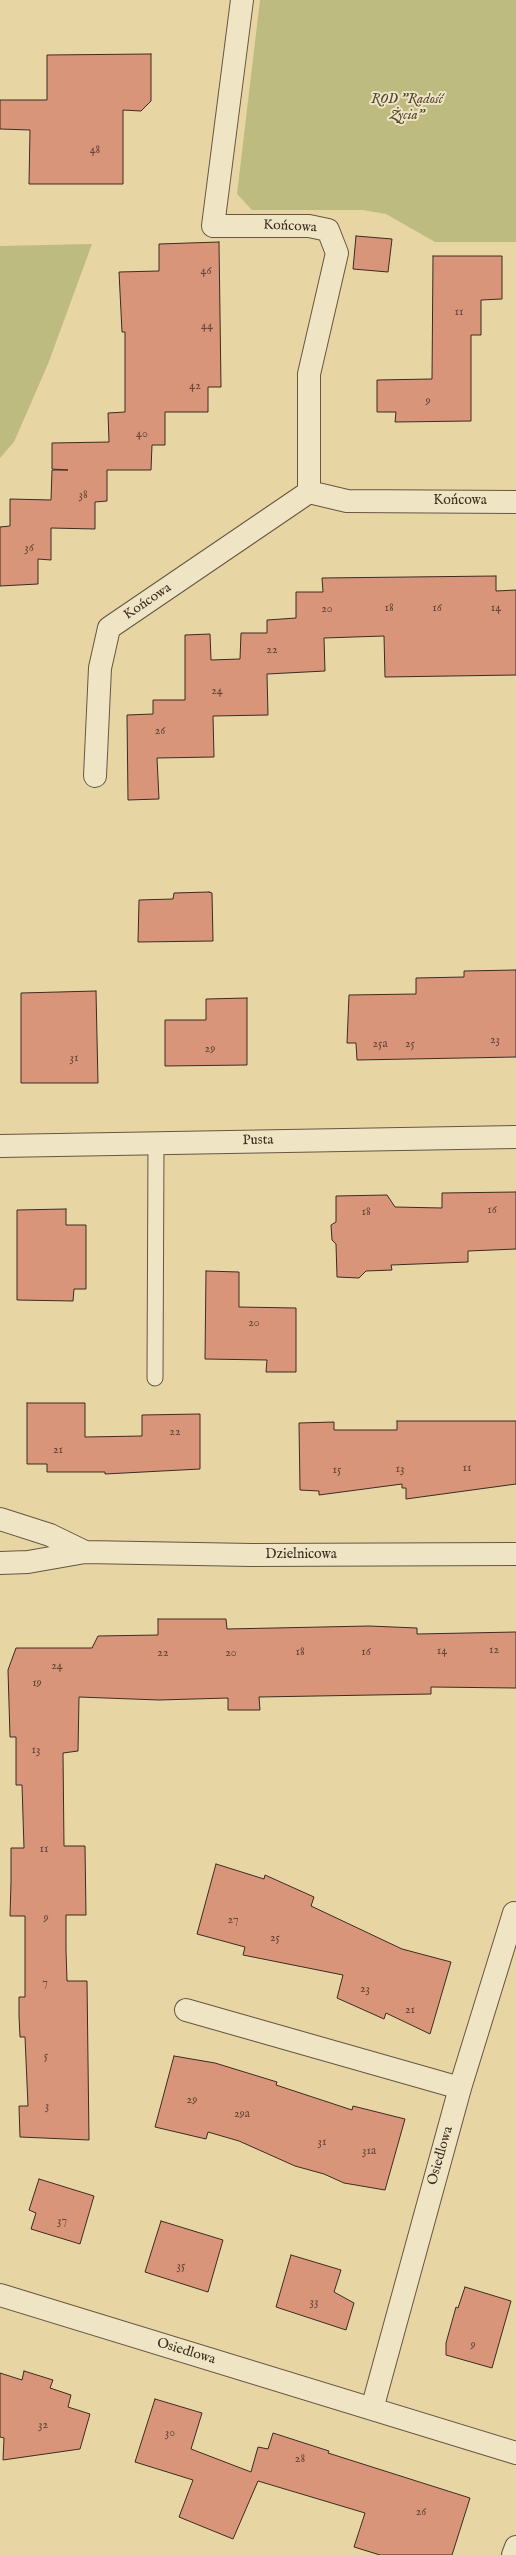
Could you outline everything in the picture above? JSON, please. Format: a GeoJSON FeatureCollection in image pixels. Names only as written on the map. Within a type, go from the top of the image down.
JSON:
{"type":"FeatureCollection","features":[{"type":"Feature","properties":{"kind":"street","name":"Końcowa"},"geometry":{"type":"LineString","coordinates":[[242,0],[213,226],[309,226],[328,230],[337,253],[309,374],[309,492]]}},
{"type":"Feature","properties":{"kind":"street","name":"Końcowa"},"geometry":{"type":"LineString","coordinates":[[95,776],[100,668],[109,628],[309,492],[348,501],[516,502]]}},
{"type":"Feature","properties":{"kind":"street","name":"Pusta"},"geometry":{"type":"LineString","coordinates":[[0,1146],[516,1137]]}},
{"type":"Feature","properties":{"kind":"street","name":"Dzielnicowa"},"geometry":{"type":"LineString","coordinates":[[0,1519],[50,1535],[85,1552]]}},
{"type":"Feature","properties":{"kind":"street","name":"Dzielnicowa"},"geometry":{"type":"LineString","coordinates":[[0,1562],[28,1562],[85,1552],[252,1555],[516,1554]]}},
{"type":"Feature","properties":{"kind":"street","name":"Osiedlowa"},"geometry":{"type":"LineString","coordinates":[[372,2409],[460,2088],[514,1912]]}},
{"type":"Feature","properties":{"kind":"street"},"geometry":{"type":"LineString","coordinates":[[186,2010],[460,2088]]}},
{"type":"Feature","properties":{"kind":"street","name":"Osiedlowa"},"geometry":{"type":"LineString","coordinates":[[0,2295],[516,2453]]}},
{"type":"Feature","properties":{"kind":"street"},"geometry":{"type":"LineString","coordinates":[[513,2555],[516,2546]]}},
{"type":"Feature","properties":{"kind":"lane"},"geometry":{"type":"LineString","coordinates":[[155,1378],[156,1143]]}},
{"type":"Feature","properties":{"kind":"green space","name":"ROD \"Radość Życia\""},"geometry":{"type":"Polygon","coordinates":[[[260,0],[516,0],[516,242],[435,242],[386,214],[363,210],[252,210],[237,194],[260,0]]]}},
{"type":"Feature","properties":{"kind":"green space"},"geometry":{"type":"Polygon","coordinates":[[[92,244],[48,364],[14,442],[0,458],[0,246],[92,244]]]}},
{"type":"Feature","properties":{"kind":"building"},"geometry":{"type":"Polygon","coordinates":[[[151,54],[151,101],[141,111],[123,110],[123,184],[29,184],[30,130],[0,129],[0,100],[47,100],[47,55],[151,54]]]}},
{"type":"Feature","properties":{"kind":"building"},"geometry":{"type":"Polygon","coordinates":[[[356,236],[392,239],[388,272],[353,269],[356,236]]]}},
{"type":"Feature","properties":{"kind":"building"},"geometry":{"type":"Polygon","coordinates":[[[219,242],[221,387],[208,387],[208,412],[165,412],[165,445],[152,445],[151,470],[107,470],[107,501],[95,502],[95,529],[51,528],[51,560],[38,559],[38,584],[0,586],[0,527],[10,526],[10,499],[51,500],[52,470],[68,470],[52,469],[52,443],[109,442],[108,413],[125,412],[125,332],[122,332],[119,272],[159,271],[159,244],[219,242]]]}},
{"type":"Feature","properties":{"kind":"building"},"geometry":{"type":"Polygon","coordinates":[[[433,256],[502,256],[502,299],[481,300],[481,335],[471,335],[471,421],[395,422],[396,412],[377,412],[377,380],[432,379],[433,256]]]}},
{"type":"Feature","properties":{"kind":"building"},"geometry":{"type":"Polygon","coordinates":[[[496,576],[496,591],[516,590],[516,675],[385,677],[384,636],[324,638],[325,671],[267,674],[268,715],[213,716],[214,757],[157,758],[159,799],[128,800],[127,715],[153,714],[153,700],[185,700],[185,635],[210,634],[211,660],[240,659],[241,633],[267,633],[267,620],[296,618],[296,592],[323,592],[322,578],[496,576]]]}},
{"type":"Feature","properties":{"kind":"building"},"geometry":{"type":"Polygon","coordinates":[[[174,893],[212,893],[213,941],[138,942],[139,900],[173,899],[174,893]]]}},
{"type":"Feature","properties":{"kind":"building"},"geometry":{"type":"Polygon","coordinates":[[[516,970],[516,1057],[357,1060],[356,1043],[347,1043],[349,995],[416,994],[416,978],[464,977],[464,971],[516,970]]]}},
{"type":"Feature","properties":{"kind":"building"},"geometry":{"type":"Polygon","coordinates":[[[96,991],[98,1083],[21,1083],[21,993],[96,991]]]}},
{"type":"Feature","properties":{"kind":"building"},"geometry":{"type":"Polygon","coordinates":[[[247,998],[247,1065],[165,1066],[165,1020],[206,1020],[206,999],[247,998]]]}},
{"type":"Feature","properties":{"kind":"building"},"geometry":{"type":"Polygon","coordinates":[[[516,1192],[516,1249],[468,1251],[468,1262],[391,1265],[392,1270],[366,1271],[359,1278],[337,1277],[336,1244],[332,1240],[331,1225],[336,1222],[336,1196],[387,1195],[395,1207],[442,1208],[442,1193],[516,1192]]]}},
{"type":"Feature","properties":{"kind":"building"},"geometry":{"type":"Polygon","coordinates":[[[66,1209],[66,1225],[86,1225],[86,1289],[74,1289],[73,1301],[17,1300],[17,1210],[66,1209]]]}},
{"type":"Feature","properties":{"kind":"building"},"geometry":{"type":"Polygon","coordinates":[[[206,1271],[239,1272],[239,1307],[296,1308],[296,1372],[266,1372],[267,1360],[205,1359],[206,1271]]]}},
{"type":"Feature","properties":{"kind":"building"},"geometry":{"type":"Polygon","coordinates":[[[27,1403],[85,1403],[85,1437],[142,1436],[142,1415],[200,1414],[200,1469],[105,1474],[105,1472],[47,1472],[47,1464],[27,1464],[27,1403]]]}},
{"type":"Feature","properties":{"kind":"building"},"geometry":{"type":"Polygon","coordinates":[[[397,1421],[516,1421],[516,1484],[406,1499],[406,1488],[402,1488],[402,1484],[319,1495],[319,1491],[300,1490],[299,1423],[334,1422],[334,1430],[397,1430],[397,1421]]]}},
{"type":"Feature","properties":{"kind":"building"},"geometry":{"type":"Polygon","coordinates":[[[158,1619],[226,1619],[227,1629],[369,1626],[417,1628],[417,1634],[516,1632],[516,1688],[431,1687],[431,1694],[259,1697],[260,1710],[228,1710],[228,1698],[159,1700],[79,1697],[78,1751],[63,1753],[64,1846],[85,1846],[86,1915],[66,1915],[66,1950],[67,1981],[87,1981],[89,2140],[20,2137],[19,2106],[28,2106],[25,2037],[20,2037],[19,2016],[19,1997],[25,1997],[25,1916],[10,1916],[11,1848],[24,1848],[22,1785],[16,1785],[16,1737],[10,1737],[8,1670],[16,1648],[92,1648],[98,1636],[158,1635],[158,1619]]]}},
{"type":"Feature","properties":{"kind":"building"},"geometry":{"type":"Polygon","coordinates":[[[216,1864],[264,1879],[265,1875],[314,1897],[311,1906],[402,1949],[451,1962],[430,2034],[386,2013],[384,2019],[337,1998],[343,1975],[243,1955],[245,1947],[197,1934],[216,1864]]]}},
{"type":"Feature","properties":{"kind":"building"},"geometry":{"type":"Polygon","coordinates":[[[174,2056],[215,2063],[277,2082],[276,2085],[352,2110],[353,2106],[405,2119],[385,2190],[344,2183],[324,2174],[295,2166],[239,2141],[208,2132],[206,2139],[155,2127],[174,2056]]]}},
{"type":"Feature","properties":{"kind":"building"},"geometry":{"type":"Polygon","coordinates":[[[39,2179],[94,2196],[80,2244],[31,2229],[36,2213],[29,2210],[39,2179]]]}},
{"type":"Feature","properties":{"kind":"building"},"geometry":{"type":"Polygon","coordinates":[[[161,2221],[223,2240],[208,2292],[145,2272],[161,2221]]]}},
{"type":"Feature","properties":{"kind":"building"},"geometry":{"type":"Polygon","coordinates":[[[291,2255],[341,2270],[334,2292],[354,2303],[346,2330],[276,2307],[291,2255]]]}},
{"type":"Feature","properties":{"kind":"building"},"geometry":{"type":"Polygon","coordinates":[[[465,2287],[511,2301],[492,2368],[446,2355],[446,2343],[456,2307],[458,2308],[465,2287]]]}},
{"type":"Feature","properties":{"kind":"building"},"geometry":{"type":"Polygon","coordinates":[[[24,2371],[53,2380],[50,2388],[71,2395],[68,2407],[90,2414],[80,2449],[3,2460],[4,2438],[0,2437],[0,2373],[22,2380],[24,2371]]]}},
{"type":"Feature","properties":{"kind":"building"},"geometry":{"type":"Polygon","coordinates":[[[155,2399],[202,2413],[191,2449],[251,2472],[258,2447],[268,2449],[273,2433],[329,2451],[328,2453],[470,2498],[452,2555],[380,2555],[354,2547],[365,2513],[258,2481],[233,2539],[179,2517],[193,2480],[135,2462],[155,2399]]]}}]}
